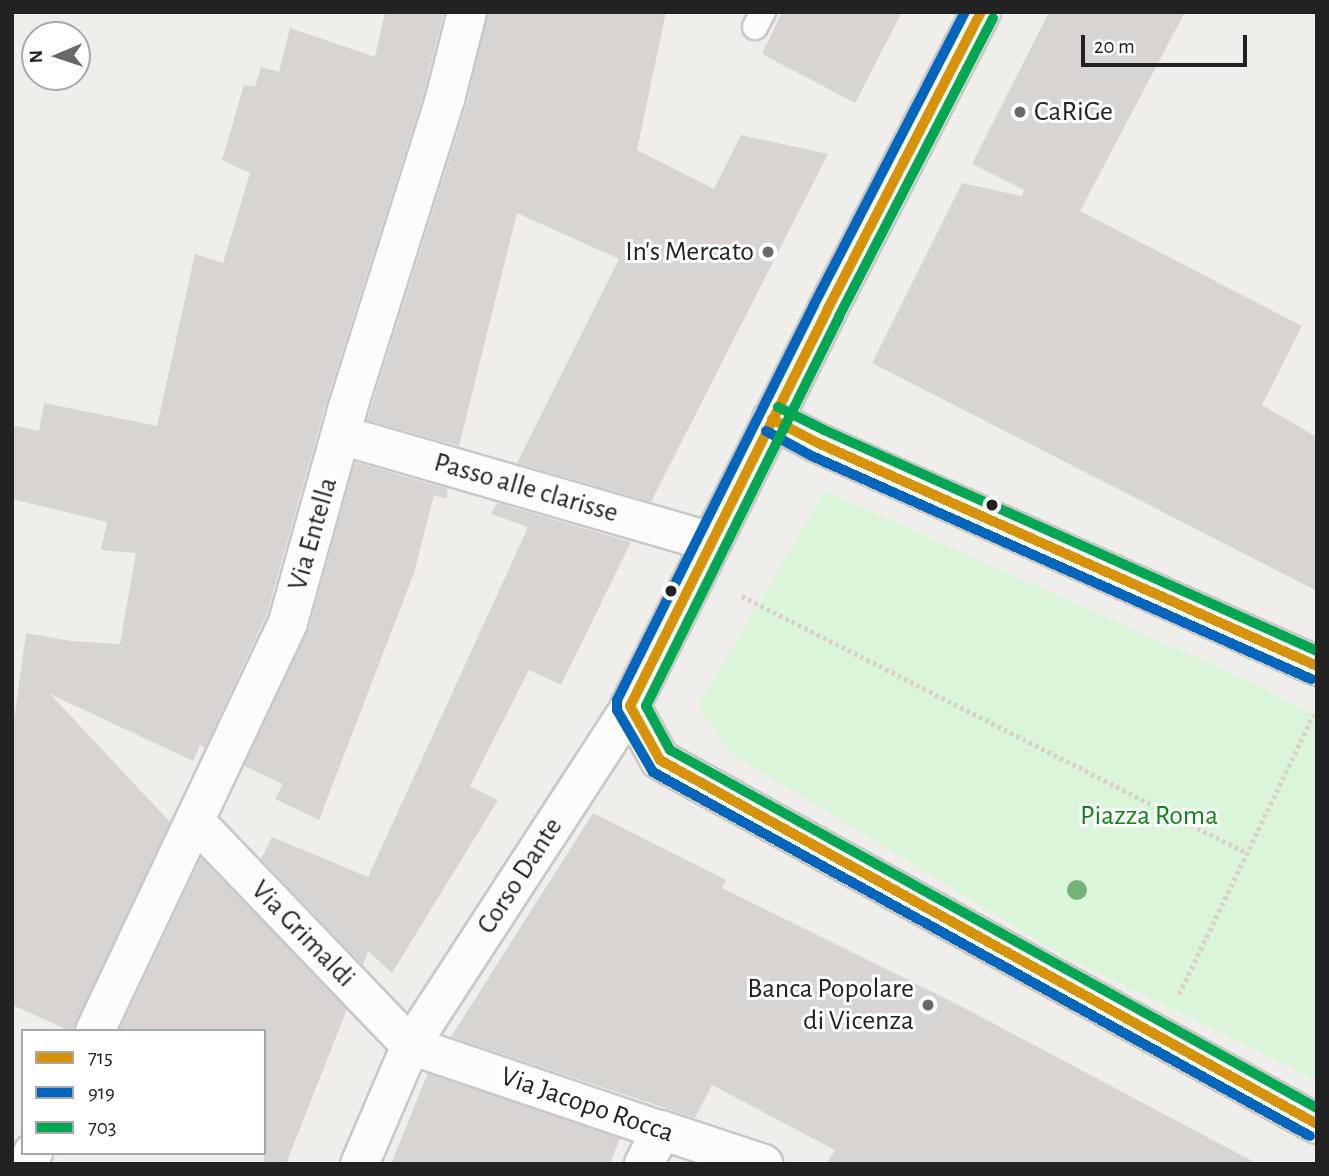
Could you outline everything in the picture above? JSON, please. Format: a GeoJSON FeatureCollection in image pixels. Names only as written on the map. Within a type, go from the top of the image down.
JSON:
{"type":"FeatureCollection","features":[{"type":"Feature","properties":{"kind":"street","name":"Via Entella"},"geometry":{"type":"LineString","coordinates":[[96,1029],[196,822],[288,622],[341,435],[445,99],[467,12]]}},
{"type":"Feature","properties":{"kind":"street"},"geometry":{"type":"LineString","coordinates":[[981,12],[772,419],[629,706],[660,760],[1317,1124]]}},
{"type":"Feature","properties":{"kind":"street"},"geometry":{"type":"LineString","coordinates":[[772,419],[818,443],[1317,666]]}},
{"type":"Feature","properties":{"kind":"street","name":"Passo alle clarisse"},"geometry":{"type":"LineString","coordinates":[[341,435],[711,542]]}},
{"type":"Feature","properties":{"kind":"street","name":"Corso Dante"},"geometry":{"type":"LineString","coordinates":[[359,1164],[411,1045],[629,706]]}},
{"type":"Feature","properties":{"kind":"street","name":"Via Grimaldi"},"geometry":{"type":"LineString","coordinates":[[196,822],[411,1045]]}},
{"type":"Feature","properties":{"kind":"street","name":"Via Jacopo Rocca"},"geometry":{"type":"LineString","coordinates":[[411,1045],[763,1164]]}},
{"type":"Feature","properties":{"kind":"street"},"geometry":{"type":"LineString","coordinates":[[644,1164],[661,1130]]}},
{"type":"Feature","properties":{"kind":"path"},"geometry":{"type":"LineString","coordinates":[[742,596],[1247,853]]}},
{"type":"Feature","properties":{"kind":"path"},"geometry":{"type":"LineString","coordinates":[[1158,1038],[1317,708]]}},
{"type":"Feature","properties":{"kind":"green space","name":"Piazza Roma"},"geometry":{"type":"Polygon","coordinates":[[[825,491],[1266,689],[1317,718],[1317,1080],[1064,956],[731,753],[698,706],[825,491]]]}},
{"type":"Feature","properties":{"kind":"building"},"geometry":{"type":"Polygon","coordinates":[[[385,12],[444,12],[424,93],[326,403],[267,614],[205,748],[200,745],[193,761],[50,694],[170,822],[74,1029],[66,1029],[12,1005],[12,734],[26,633],[71,641],[120,644],[136,553],[101,550],[107,522],[12,499],[12,425],[39,431],[44,403],[157,426],[195,254],[223,263],[250,173],[222,160],[244,85],[255,87],[261,67],[279,72],[290,28],[375,57],[385,12]]]}},
{"type":"Feature","properties":{"kind":"building"},"geometry":{"type":"Polygon","coordinates":[[[488,12],[666,12],[637,150],[714,189],[741,135],[828,154],[651,502],[517,463],[619,259],[517,213],[459,446],[367,420],[466,106],[488,12]]]}},
{"type":"Feature","properties":{"kind":"building"},"geometry":{"type":"Polygon","coordinates":[[[782,12],[902,12],[855,103],[762,54],[782,12]]]}},
{"type":"Feature","properties":{"kind":"building"},"geometry":{"type":"Polygon","coordinates":[[[1049,12],[1185,12],[1080,211],[1302,326],[1262,405],[1317,437],[1317,591],[872,363],[962,183],[1022,196],[1024,190],[972,164],[1049,12]]]}},
{"type":"Feature","properties":{"kind":"building"},"geometry":{"type":"Polygon","coordinates":[[[355,462],[448,489],[446,499],[434,495],[414,573],[319,820],[275,799],[283,784],[244,766],[309,628],[355,462]]]}},
{"type":"Feature","properties":{"kind":"building"},"geometry":{"type":"Polygon","coordinates":[[[497,503],[631,542],[561,685],[529,670],[470,786],[498,800],[392,973],[368,951],[363,965],[261,859],[272,837],[368,877],[528,527],[491,514],[497,503]]]}},
{"type":"Feature","properties":{"kind":"building"},"geometry":{"type":"Polygon","coordinates":[[[593,813],[726,880],[722,888],[955,1003],[1258,1164],[826,1164],[835,1150],[712,1085],[695,1118],[451,1037],[593,813]]]}},
{"type":"Feature","properties":{"kind":"building"},"geometry":{"type":"Polygon","coordinates":[[[201,858],[347,1009],[286,1164],[264,1164],[266,1029],[120,1029],[201,858]]]}},
{"type":"Feature","properties":{"kind":"building"},"geometry":{"type":"Polygon","coordinates":[[[428,1073],[620,1138],[610,1164],[391,1164],[428,1073]]]}},
{"type":"Feature","properties":{"kind":"transit line","name":"919"},"geometry":{"type":"LineString","coordinates":[[965,12],[814,305],[617,700],[617,710],[653,772],[1310,1136]]}},
{"type":"Feature","properties":{"kind":"transit line","name":"715"},"geometry":{"type":"LineString","coordinates":[[981,12],[827,311],[630,706],[660,760],[1317,1124]]}},
{"type":"Feature","properties":{"kind":"transit line","name":"703"},"geometry":{"type":"LineString","coordinates":[[993,18],[839,317],[646,706],[670,750],[1317,1108]]}},
{"type":"Feature","properties":{"kind":"transit line","name":"703"},"geometry":{"type":"LineString","coordinates":[[778,407],[1317,651]]}},
{"type":"Feature","properties":{"kind":"transit line","name":"715"},"geometry":{"type":"LineString","coordinates":[[772,419],[818,443],[1317,666]]}},
{"type":"Feature","properties":{"kind":"transit line","name":"919"},"geometry":{"type":"LineString","coordinates":[[766,431],[812,456],[1311,679]]}},
{"type":"Feature","properties":{"kind":"place","name":"CaRiGe"},"geometry":{"type":"Point","coordinates":[1020,112]}},
{"type":"Feature","properties":{"kind":"place","name":"In's Mercato"},"geometry":{"type":"Point","coordinates":[768,252]}},
{"type":"Feature","properties":{"kind":"place","name":"Banca Popolare di Vicenza"},"geometry":{"type":"Point","coordinates":[928,1005]}}]}
